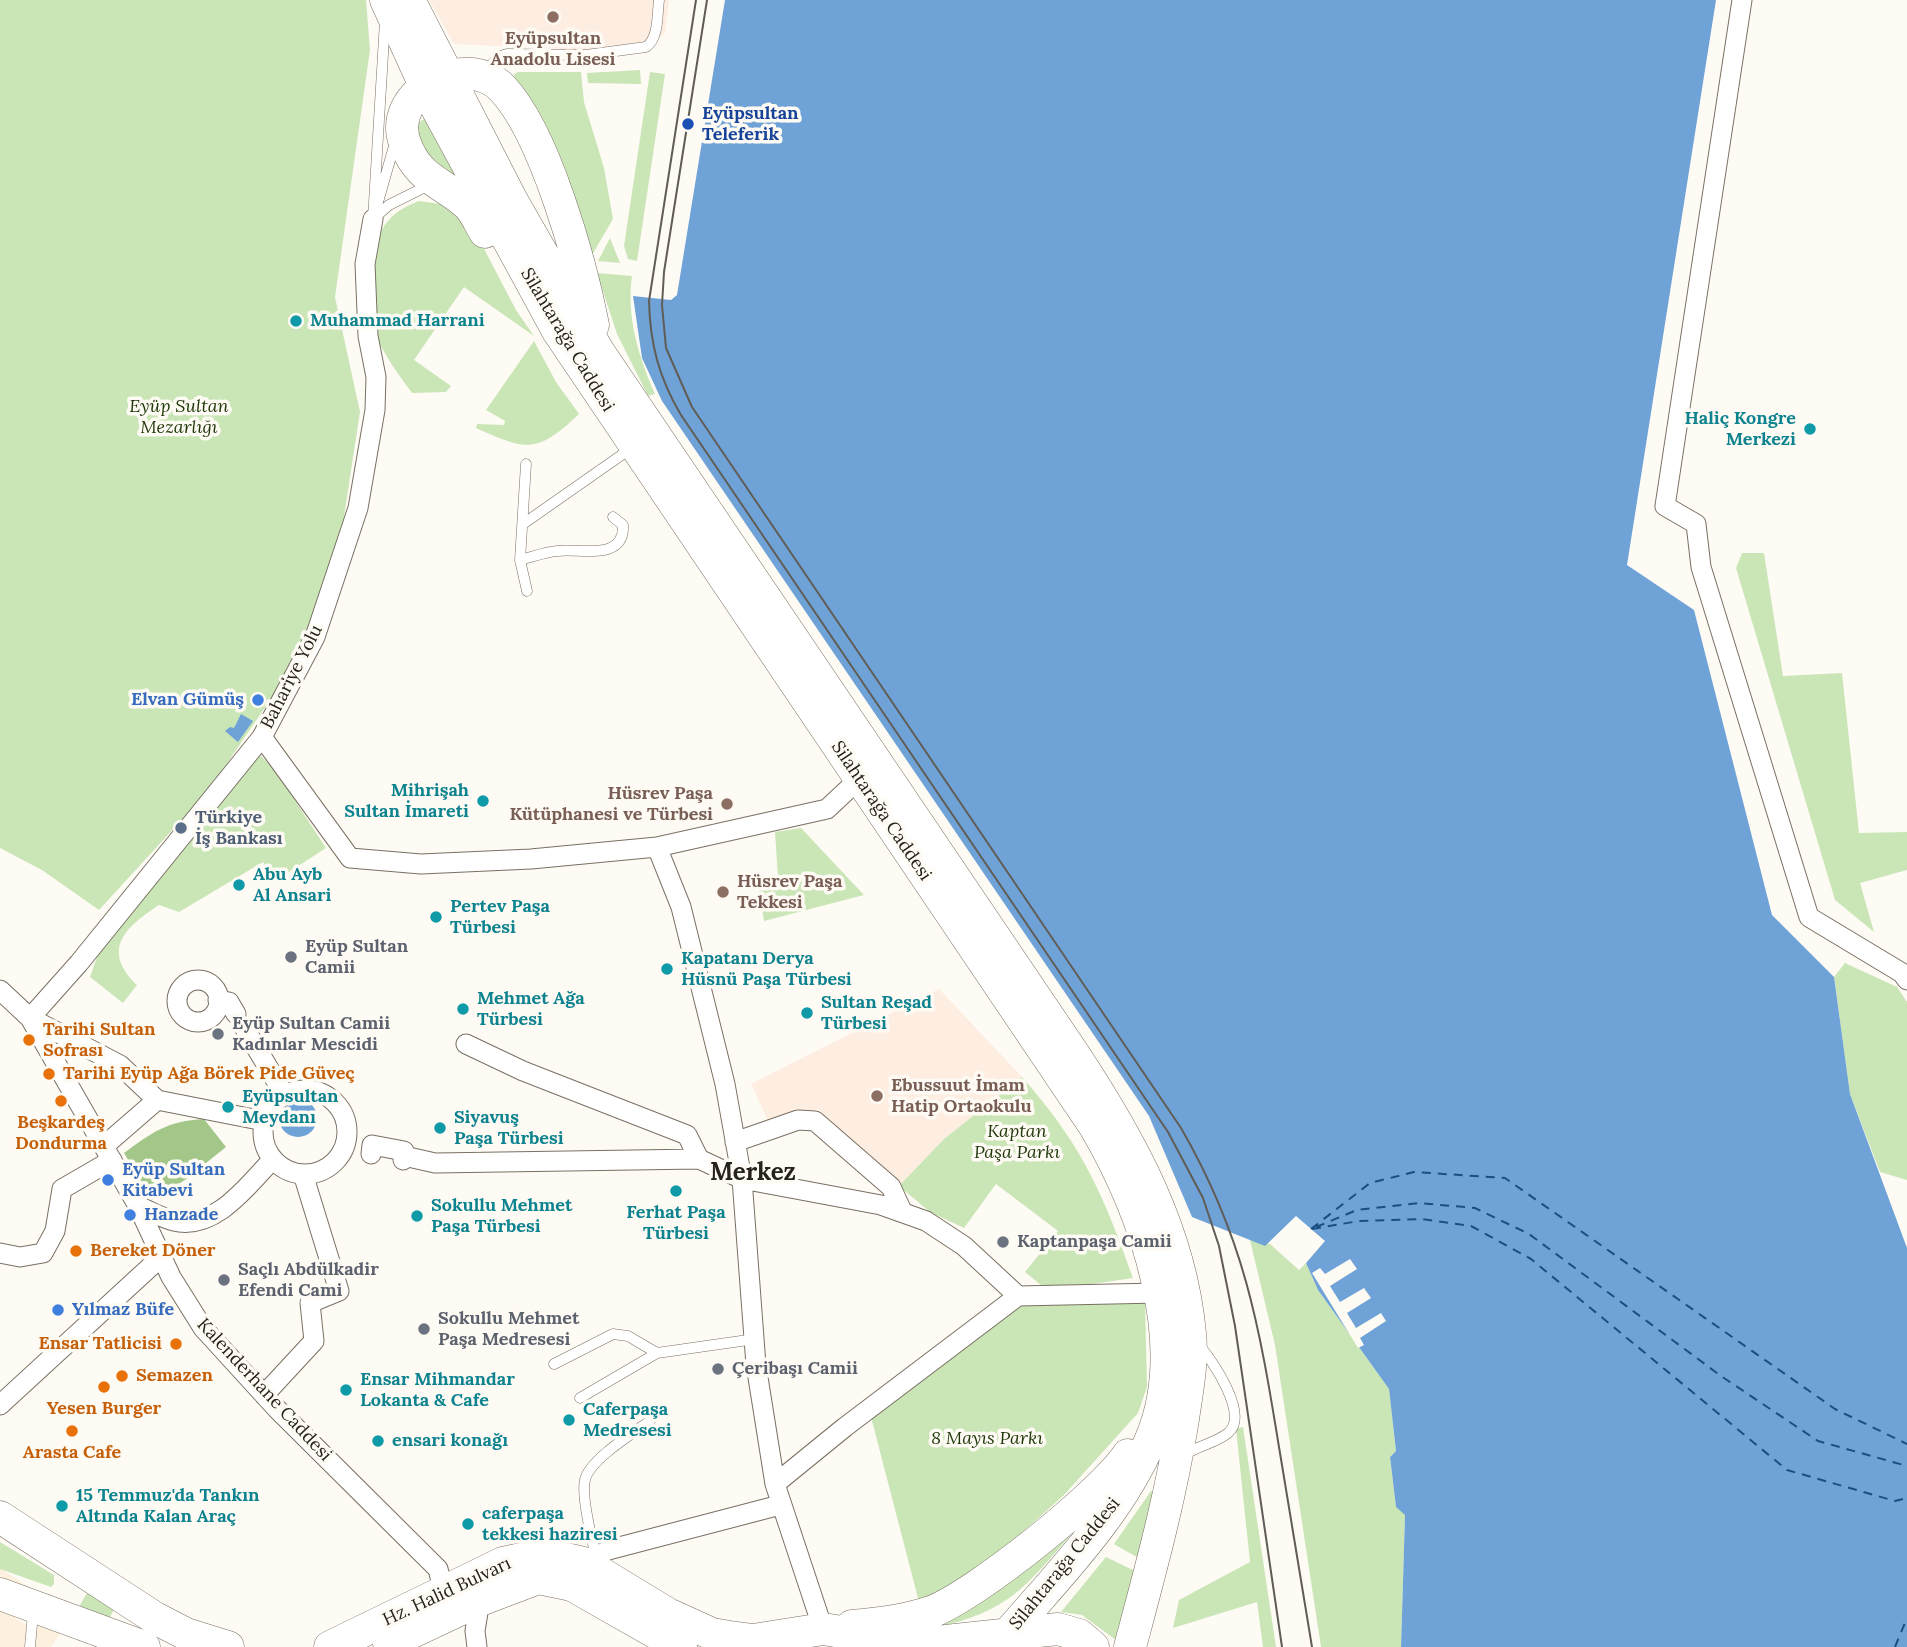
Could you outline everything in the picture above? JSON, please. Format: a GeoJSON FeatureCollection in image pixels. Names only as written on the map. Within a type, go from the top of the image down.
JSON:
{"type":"FeatureCollection","features":[{"type":"Feature","properties":{"kind":"main road","name":"Silahtarağa Caddesi"},"geometry":{"type":"LineString","coordinates":[[394,2],[436,83],[533,288],[633,447],[1108,1148],[1140,1228],[1159,1293],[1166,1340],[1161,1406],[1152,1438],[1120,1496],[1074,1558],[1002,1641]]}},
{"type":"Feature","properties":{"kind":"main road"},"geometry":{"type":"LineString","coordinates":[[533,288],[503,262],[470,207],[421,173],[411,157],[402,128],[406,106],[436,83],[464,72],[484,74],[502,89],[524,119],[554,188],[576,252],[598,351]]}},
{"type":"Feature","properties":{"kind":"main road","name":"Silahtarağa Caddesi"},"geometry":{"type":"LineString","coordinates":[[436,83],[598,351],[1125,1132],[1162,1216],[1183,1290],[1191,1335],[1188,1383],[1175,1462],[1130,1647]]}},
{"type":"Feature","properties":{"kind":"main road"},"geometry":{"type":"LineString","coordinates":[[823,1629],[896,1620],[930,1612],[959,1599],[1110,1478],[1161,1406]]}},
{"type":"Feature","properties":{"kind":"main road"},"geometry":{"type":"LineString","coordinates":[[0,1517],[155,1618],[186,1634],[228,1647]]}},
{"type":"Feature","properties":{"kind":"main road","name":"Hz. Halid Bulvarı"},"geometry":{"type":"LineString","coordinates":[[330,1647],[503,1563],[526,1556],[564,1556],[590,1560],[641,1600],[712,1634],[752,1640],[823,1629],[918,1644],[1002,1641],[1058,1629],[1079,1635],[1093,1647]]}},
{"type":"Feature","properties":{"kind":"main road"},"geometry":{"type":"LineString","coordinates":[[34,1605],[50,1603],[63,1596],[70,1585],[71,1564]]}},
{"type":"Feature","properties":{"kind":"main road","name":"Hz. Halid Bulvarı"},"geometry":{"type":"LineString","coordinates":[[382,1647],[480,1600],[538,1578],[562,1581],[681,1647]]}},
{"type":"Feature","properties":{"kind":"main road"},"geometry":{"type":"LineString","coordinates":[[0,1594],[144,1647]]}},
{"type":"Feature","properties":{"kind":"street"},"geometry":{"type":"LineString","coordinates":[[1742,0],[1665,506],[1696,524],[1701,568],[1809,917],[1905,975]]}},
{"type":"Feature","properties":{"kind":"street","name":"Bahariye Yolu"},"geometry":{"type":"LineString","coordinates":[[30,1018],[262,737],[315,637],[358,508],[375,410],[376,377],[368,335],[365,264],[373,219]]}},
{"type":"Feature","properties":{"kind":"street"},"geometry":{"type":"LineString","coordinates":[[262,737],[350,858],[421,864],[531,859],[657,847],[827,810],[859,779]]}},
{"type":"Feature","properties":{"kind":"street"},"geometry":{"type":"LineString","coordinates":[[657,847],[681,906],[725,1084],[742,1179],[755,1339],[775,1485],[823,1629]]}},
{"type":"Feature","properties":{"kind":"street"},"geometry":{"type":"LineString","coordinates":[[0,990],[30,1018],[120,1065],[157,1100],[264,1121]]}},
{"type":"Feature","properties":{"kind":"street"},"geometry":{"type":"LineString","coordinates":[[218,1000],[229,1002],[284,1094]]}},
{"type":"Feature","properties":{"kind":"street","name":"Kalenderhane Caddesi"},"geometry":{"type":"LineString","coordinates":[[30,1018],[138,1206],[185,1303],[203,1328],[264,1395],[438,1569],[444,1593]]}},
{"type":"Feature","properties":{"kind":"street"},"geometry":{"type":"LineString","coordinates":[[466,1044],[523,1072],[687,1135],[699,1158]]}},
{"type":"Feature","properties":{"kind":"street"},"geometry":{"type":"LineString","coordinates":[[298,1089],[312,1090],[337,1103],[348,1129],[346,1144],[329,1167],[303,1174],[290,1171],[273,1159],[263,1142],[264,1121],[273,1103],[284,1094],[298,1089]]}},
{"type":"Feature","properties":{"kind":"street"},"geometry":{"type":"LineString","coordinates":[[0,1254],[20,1257],[43,1253],[55,1231],[62,1189],[108,1153],[157,1100]]}},
{"type":"Feature","properties":{"kind":"street"},"geometry":{"type":"LineString","coordinates":[[735,1142],[798,1119],[815,1121],[891,1187],[902,1211]]}},
{"type":"Feature","properties":{"kind":"street"},"geometry":{"type":"LineString","coordinates":[[346,1144],[371,1152],[372,1145],[435,1163],[699,1158],[742,1179],[902,1211],[926,1221],[964,1246],[1018,1296]]}},
{"type":"Feature","properties":{"kind":"street"},"geometry":{"type":"LineString","coordinates":[[138,1206],[174,1221],[194,1223],[213,1216],[273,1159]]}},
{"type":"Feature","properties":{"kind":"street"},"geometry":{"type":"LineString","coordinates":[[264,1395],[314,1341],[310,1303],[339,1291],[303,1174]]}},
{"type":"Feature","properties":{"kind":"street"},"geometry":{"type":"LineString","coordinates":[[0,1405],[161,1257]]}},
{"type":"Feature","properties":{"kind":"street"},"geometry":{"type":"LineString","coordinates":[[775,1485],[845,1427],[1018,1296],[1159,1293]]}},
{"type":"Feature","properties":{"kind":"street"},"geometry":{"type":"LineString","coordinates":[[590,1560],[693,1526],[780,1504]]}},
{"type":"Feature","properties":{"kind":"street"},"geometry":{"type":"LineString","coordinates":[[477,1647],[475,1632],[480,1600]]}},
{"type":"Feature","properties":{"kind":"lane"},"geometry":{"type":"LineString","coordinates":[[484,74],[492,62],[507,54],[586,55],[646,47],[652,42],[659,0]]}},
{"type":"Feature","properties":{"kind":"lane"},"geometry":{"type":"LineString","coordinates":[[373,219],[383,43],[394,2]]}},
{"type":"Feature","properties":{"kind":"lane"},"geometry":{"type":"LineString","coordinates":[[373,219],[391,148],[402,128]]}},
{"type":"Feature","properties":{"kind":"lane"},"geometry":{"type":"LineString","coordinates":[[373,219],[389,205],[433,183]]}},
{"type":"Feature","properties":{"kind":"lane"},"geometry":{"type":"LineString","coordinates":[[523,524],[633,447]]}},
{"type":"Feature","properties":{"kind":"lane"},"geometry":{"type":"LineString","coordinates":[[526,464],[520,560],[527,591]]}},
{"type":"Feature","properties":{"kind":"lane"},"geometry":{"type":"LineString","coordinates":[[520,560],[557,551],[595,553],[616,545],[624,533],[623,525],[613,517]]}},
{"type":"Feature","properties":{"kind":"lane"},"geometry":{"type":"LineString","coordinates":[[554,1364],[613,1334],[628,1336],[657,1353]]}},
{"type":"Feature","properties":{"kind":"lane"},"geometry":{"type":"LineString","coordinates":[[1175,1462],[1196,1447],[1229,1433],[1235,1423],[1229,1392],[1208,1356],[1191,1335]]}},
{"type":"Feature","properties":{"kind":"lane"},"geometry":{"type":"LineString","coordinates":[[579,1398],[657,1353],[755,1339]]}},
{"type":"Feature","properties":{"kind":"lane"},"geometry":{"type":"LineString","coordinates":[[590,1560],[584,1480],[594,1464],[650,1421]]}},
{"type":"Feature","properties":{"kind":"lane"},"geometry":{"type":"LineString","coordinates":[[30,1647],[34,1605]]}},
{"type":"Feature","properties":{"kind":"shaded area","name":"Eyüpsultan Anadolu Lisesi"},"geometry":{"type":"Polygon","coordinates":[[[429,0],[669,0],[665,33],[649,47],[634,52],[454,44],[429,0]]]}},
{"type":"Feature","properties":{"kind":"shaded area","name":"Ebussuut İmam Hatip Ortaokulu"},"geometry":{"type":"Polygon","coordinates":[[[939,989],[1022,1077],[944,1139],[899,1186],[818,1109],[771,1127],[751,1084],[939,989]]]}},
{"type":"Feature","properties":{"kind":"shaded area"},"geometry":{"type":"Polygon","coordinates":[[[0,1568],[95,1631],[64,1628],[51,1647],[0,1647],[0,1608],[35,1631],[46,1615],[0,1585],[0,1568]]]}},
{"type":"Feature","properties":{"kind":"green space","name":"Eyüp Sultan Mezarlığı"},"geometry":{"type":"Polygon","coordinates":[[[0,0],[366,0],[370,50],[335,297],[360,412],[343,523],[304,643],[268,703],[209,790],[99,910],[42,870],[0,848],[0,0]]]}},
{"type":"Feature","properties":{"kind":"green space"},"geometry":{"type":"Polygon","coordinates":[[[640,70],[641,84],[588,83],[587,73],[640,70]]]}},
{"type":"Feature","properties":{"kind":"green space"},"geometry":{"type":"Polygon","coordinates":[[[518,72],[581,72],[584,102],[604,168],[613,219],[592,255],[516,81],[514,75],[518,72]]]}},
{"type":"Feature","properties":{"kind":"green space"},"geometry":{"type":"Polygon","coordinates":[[[650,72],[665,74],[637,261],[628,259],[624,246],[650,72]]]}},
{"type":"Feature","properties":{"kind":"green space"},"geometry":{"type":"Polygon","coordinates":[[[426,118],[459,177],[457,180],[424,155],[416,124],[426,118]]]}},
{"type":"Feature","properties":{"kind":"green space"},"geometry":{"type":"Polygon","coordinates":[[[419,201],[448,205],[470,222],[516,310],[534,336],[464,287],[414,360],[451,386],[446,392],[412,393],[382,349],[373,324],[373,265],[378,238],[392,217],[403,208],[419,201]]]}},
{"type":"Feature","properties":{"kind":"green space"},"geometry":{"type":"Polygon","coordinates":[[[610,238],[620,263],[598,261],[610,238]]]}},
{"type":"Feature","properties":{"kind":"green space"},"geometry":{"type":"Polygon","coordinates":[[[597,273],[632,276],[632,322],[655,394],[648,396],[617,334],[597,273]]]}},
{"type":"Feature","properties":{"kind":"green space"},"geometry":{"type":"Polygon","coordinates":[[[534,341],[556,382],[579,414],[552,436],[531,445],[508,441],[476,428],[477,424],[504,425],[505,421],[486,410],[534,341]]]}},
{"type":"Feature","properties":{"kind":"green space"},"geometry":{"type":"Polygon","coordinates":[[[1742,553],[1764,553],[1783,676],[1842,673],[1859,833],[1907,832],[1907,870],[1860,883],[1874,932],[1835,900],[1736,568],[1742,553]]]}},
{"type":"Feature","properties":{"kind":"green space"},"geometry":{"type":"Polygon","coordinates":[[[259,754],[275,770],[326,848],[275,881],[263,862],[179,912],[159,905],[147,913],[128,930],[119,950],[126,972],[137,985],[123,1003],[90,977],[102,943],[259,754]]]}},
{"type":"Feature","properties":{"kind":"green space"},"geometry":{"type":"Polygon","coordinates":[[[801,828],[864,895],[764,921],[758,880],[778,878],[775,832],[801,828]]]}},
{"type":"Feature","properties":{"kind":"green space"},"geometry":{"type":"Polygon","coordinates":[[[1845,963],[1897,987],[1907,1002],[1907,1180],[1880,1172],[1850,1094],[1834,977],[1845,963]]]}},
{"type":"Feature","properties":{"kind":"green space","name":"Kaptan Paşa Parkı"},"geometry":{"type":"Polygon","coordinates":[[[1022,1077],[1060,1125],[1089,1171],[1133,1278],[1092,1284],[1042,1286],[1025,1272],[1058,1231],[996,1184],[964,1228],[930,1212],[899,1186],[944,1139],[1022,1077]]]}},
{"type":"Feature","properties":{"kind":"green space"},"geometry":{"type":"Polygon","coordinates":[[[204,1119],[226,1147],[206,1163],[208,1166],[152,1200],[124,1153],[170,1125],[204,1119]]]}},
{"type":"Feature","properties":{"kind":"green space"},"geometry":{"type":"Polygon","coordinates":[[[1250,1240],[1270,1244],[1299,1270],[1306,1263],[1318,1290],[1389,1389],[1396,1451],[1390,1457],[1396,1507],[1405,1514],[1401,1647],[1321,1647],[1275,1345],[1250,1240]]]}},
{"type":"Feature","properties":{"kind":"green space","name":"8 Mayıs Parkı"},"geometry":{"type":"Polygon","coordinates":[[[1018,1291],[1145,1298],[1147,1387],[1138,1413],[1063,1496],[980,1570],[919,1602],[871,1417],[1018,1291]]]}},
{"type":"Feature","properties":{"kind":"green space"},"geometry":{"type":"Polygon","coordinates":[[[1243,1427],[1276,1647],[1263,1647],[1257,1602],[1173,1628],[1179,1600],[1250,1562],[1236,1429],[1243,1427]]]}},
{"type":"Feature","properties":{"kind":"green space"},"geometry":{"type":"Polygon","coordinates":[[[1151,1491],[1156,1493],[1140,1559],[1114,1544],[1151,1491]]]}},
{"type":"Feature","properties":{"kind":"green space"},"geometry":{"type":"Polygon","coordinates":[[[1065,1533],[1069,1537],[1038,1572],[1011,1596],[980,1614],[935,1628],[1065,1533]]]}},
{"type":"Feature","properties":{"kind":"green space"},"geometry":{"type":"Polygon","coordinates":[[[0,1542],[54,1575],[54,1584],[51,1587],[0,1569],[0,1542]]]}},
{"type":"Feature","properties":{"kind":"green space"},"geometry":{"type":"Polygon","coordinates":[[[1106,1557],[1137,1572],[1116,1640],[1082,1615],[1061,1612],[1106,1557]]]}},
{"type":"Feature","properties":{"kind":"green space"},"geometry":{"type":"Polygon","coordinates":[[[88,1591],[114,1609],[109,1619],[79,1607],[88,1591]]]}},
{"type":"Feature","properties":{"kind":"water"},"geometry":{"type":"Polygon","coordinates":[[[725,0],[1716,0],[1627,565],[1694,610],[1772,915],[1834,977],[1850,1094],[1907,1248],[1907,1647],[1401,1647],[1405,1515],[1396,1507],[1390,1457],[1396,1451],[1389,1389],[1318,1290],[1306,1263],[1325,1241],[1296,1216],[1265,1246],[1192,1217],[1149,1116],[662,401],[642,358],[633,296],[671,300],[677,295],[725,0]]]}},
{"type":"Feature","properties":{"kind":"water"},"geometry":{"type":"Polygon","coordinates":[[[241,714],[253,721],[238,742],[225,731],[230,727],[234,728],[241,714]]]}},
{"type":"Feature","properties":{"kind":"water"},"geometry":{"type":"Polygon","coordinates":[[[298,1099],[311,1105],[317,1118],[311,1131],[298,1137],[285,1131],[279,1118],[285,1105],[298,1099]]]}},
{"type":"Feature","properties":{"kind":"pier"},"geometry":{"type":"Polygon","coordinates":[[[1350,1259],[1357,1269],[1330,1286],[1340,1302],[1364,1288],[1371,1298],[1347,1313],[1356,1328],[1381,1313],[1386,1321],[1360,1338],[1364,1345],[1358,1348],[1312,1273],[1320,1268],[1325,1274],[1350,1259]]]}},
{"type":"Feature","properties":{"kind":"ferry route"},"geometry":{"type":"LineString","coordinates":[[1311,1229],[1370,1183],[1414,1172],[1505,1178],[1835,1409],[1907,1444]]}},
{"type":"Feature","properties":{"kind":"ferry route"},"geometry":{"type":"LineString","coordinates":[[1316,1227],[1357,1210],[1419,1203],[1475,1208],[1529,1234],[1721,1376],[1818,1441],[1907,1466]]}},
{"type":"Feature","properties":{"kind":"ferry route"},"geometry":{"type":"LineString","coordinates":[[1312,1229],[1359,1221],[1421,1219],[1471,1226],[1531,1259],[1787,1470],[1895,1501],[1907,1498]]}},
{"type":"Feature","properties":{"kind":"ferry route"},"geometry":{"type":"LineString","coordinates":[[1895,1647],[1907,1618]]}},
{"type":"Feature","properties":{"kind":"tram line"},"geometry":{"type":"LineString","coordinates":[[696,0],[649,301],[651,332],[661,374],[681,415],[1168,1132],[1203,1198],[1219,1246],[1235,1326],[1282,1647]]}},
{"type":"Feature","properties":{"kind":"tram line"},"geometry":{"type":"LineString","coordinates":[[707,0],[664,272],[662,305],[666,348],[692,407],[1181,1128],[1202,1168],[1234,1244],[1256,1321],[1312,1647]]}},
{"type":"Feature","properties":{"kind":"place","name":"Eyüpsultan Anadolu Lisesi"},"geometry":{"type":"Point","coordinates":[553,17]}},
{"type":"Feature","properties":{"kind":"place","name":"Eyüpsultan Teleferik"},"geometry":{"type":"Point","coordinates":[688,124]}},
{"type":"Feature","properties":{"kind":"place","name":"Muhammad Harrani"},"geometry":{"type":"Point","coordinates":[296,321]}},
{"type":"Feature","properties":{"kind":"place","name":"Haliç Kongre Merkezi"},"geometry":{"type":"Point","coordinates":[1810,429]}},
{"type":"Feature","properties":{"kind":"place","name":"Elvan Gümüş"},"geometry":{"type":"Point","coordinates":[258,700]}},
{"type":"Feature","properties":{"kind":"place","name":"Mihrişah Sultan İmareti"},"geometry":{"type":"Point","coordinates":[483,801]}},
{"type":"Feature","properties":{"kind":"place","name":"Hüsrev Paşa Kütüphanesi ve Türbesi"},"geometry":{"type":"Point","coordinates":[727,804]}},
{"type":"Feature","properties":{"kind":"place","name":"Türkiye İş Bankası"},"geometry":{"type":"Point","coordinates":[181,828]}},
{"type":"Feature","properties":{"kind":"place","name":"Abu Ayb Al Ansari"},"geometry":{"type":"Point","coordinates":[239,885]}},
{"type":"Feature","properties":{"kind":"place","name":"Hüsrev Paşa Tekkesi"},"geometry":{"type":"Point","coordinates":[723,892]}},
{"type":"Feature","properties":{"kind":"place","name":"Pertev Paşa Türbesi"},"geometry":{"type":"Point","coordinates":[436,917]}},
{"type":"Feature","properties":{"kind":"place","name":"Eyüp Sultan Camii"},"geometry":{"type":"Point","coordinates":[291,957]}},
{"type":"Feature","properties":{"kind":"place","name":"Kapatanı Derya Hüsnü Paşa Türbesi"},"geometry":{"type":"Point","coordinates":[667,969]}},
{"type":"Feature","properties":{"kind":"place","name":"Mehmet Ağa Türbesi"},"geometry":{"type":"Point","coordinates":[463,1009]}},
{"type":"Feature","properties":{"kind":"place","name":"Sultan Reşad Türbesi"},"geometry":{"type":"Point","coordinates":[807,1013]}},
{"type":"Feature","properties":{"kind":"place","name":"Eyüp Sultan Camii Kadınlar Mescidi"},"geometry":{"type":"Point","coordinates":[218,1034]}},
{"type":"Feature","properties":{"kind":"place","name":"Tarihi Sultan Sofrası"},"geometry":{"type":"Point","coordinates":[29,1040]}},
{"type":"Feature","properties":{"kind":"place","name":"Tarihi Eyüp Ağa Börek Pide Güveç"},"geometry":{"type":"Point","coordinates":[49,1074]}},
{"type":"Feature","properties":{"kind":"place","name":"Ebussuut İmam Hatip Ortaokulu"},"geometry":{"type":"Point","coordinates":[877,1096]}},
{"type":"Feature","properties":{"kind":"place","name":"Beşkardeş Dondurma"},"geometry":{"type":"Point","coordinates":[61,1101]}},
{"type":"Feature","properties":{"kind":"place","name":"Eyüpsultan Meydanı"},"geometry":{"type":"Point","coordinates":[228,1107]}},
{"type":"Feature","properties":{"kind":"place","name":"Siyavuş Paşa Türbesi"},"geometry":{"type":"Point","coordinates":[440,1128]}},
{"type":"Feature","properties":{"kind":"place","name":"Eyüp Sultan Kitabevi"},"geometry":{"type":"Point","coordinates":[108,1180]}},
{"type":"Feature","properties":{"kind":"place","name":"Ferhat Paşa Türbesi"},"geometry":{"type":"Point","coordinates":[676,1191]}},
{"type":"Feature","properties":{"kind":"place","name":"Hanzade"},"geometry":{"type":"Point","coordinates":[130,1215]}},
{"type":"Feature","properties":{"kind":"place","name":"Sokullu Mehmet Paşa Türbesi"},"geometry":{"type":"Point","coordinates":[417,1216]}},
{"type":"Feature","properties":{"kind":"place","name":"Kaptanpaşa Camii"},"geometry":{"type":"Point","coordinates":[1003,1242]}},
{"type":"Feature","properties":{"kind":"place","name":"Bereket Döner"},"geometry":{"type":"Point","coordinates":[76,1251]}},
{"type":"Feature","properties":{"kind":"place","name":"Saçlı Abdülkadir Efendi Cami"},"geometry":{"type":"Point","coordinates":[224,1280]}},
{"type":"Feature","properties":{"kind":"place","name":"Yılmaz Büfe"},"geometry":{"type":"Point","coordinates":[58,1310]}},
{"type":"Feature","properties":{"kind":"place","name":"Sokullu Mehmet Paşa Medresesi"},"geometry":{"type":"Point","coordinates":[424,1329]}},
{"type":"Feature","properties":{"kind":"place","name":"Ensar Tatlicisi"},"geometry":{"type":"Point","coordinates":[176,1344]}},
{"type":"Feature","properties":{"kind":"place","name":"Çeribaşı Camii"},"geometry":{"type":"Point","coordinates":[718,1369]}},
{"type":"Feature","properties":{"kind":"place","name":"Semazen"},"geometry":{"type":"Point","coordinates":[122,1376]}},
{"type":"Feature","properties":{"kind":"place","name":"Yesen Burger"},"geometry":{"type":"Point","coordinates":[104,1387]}},
{"type":"Feature","properties":{"kind":"place","name":"Ensar Mihmandar Lokanta & Cafe"},"geometry":{"type":"Point","coordinates":[346,1390]}},
{"type":"Feature","properties":{"kind":"place","name":"Caferpaşa Medresesi"},"geometry":{"type":"Point","coordinates":[569,1420]}},
{"type":"Feature","properties":{"kind":"place","name":"Arasta Cafe"},"geometry":{"type":"Point","coordinates":[72,1431]}},
{"type":"Feature","properties":{"kind":"place","name":"ensari konağı"},"geometry":{"type":"Point","coordinates":[378,1441]}},
{"type":"Feature","properties":{"kind":"place","name":"15 Temmuz'da Tankın Altında Kalan Araç"},"geometry":{"type":"Point","coordinates":[62,1506]}},
{"type":"Feature","properties":{"kind":"place","name":"caferpaşa tekkesi haziresi"},"geometry":{"type":"Point","coordinates":[468,1524]}},
{"type":"Feature","properties":{"kind":"district","name":"Merkez"},"geometry":{"type":"Point","coordinates":[753,1173]}}]}
